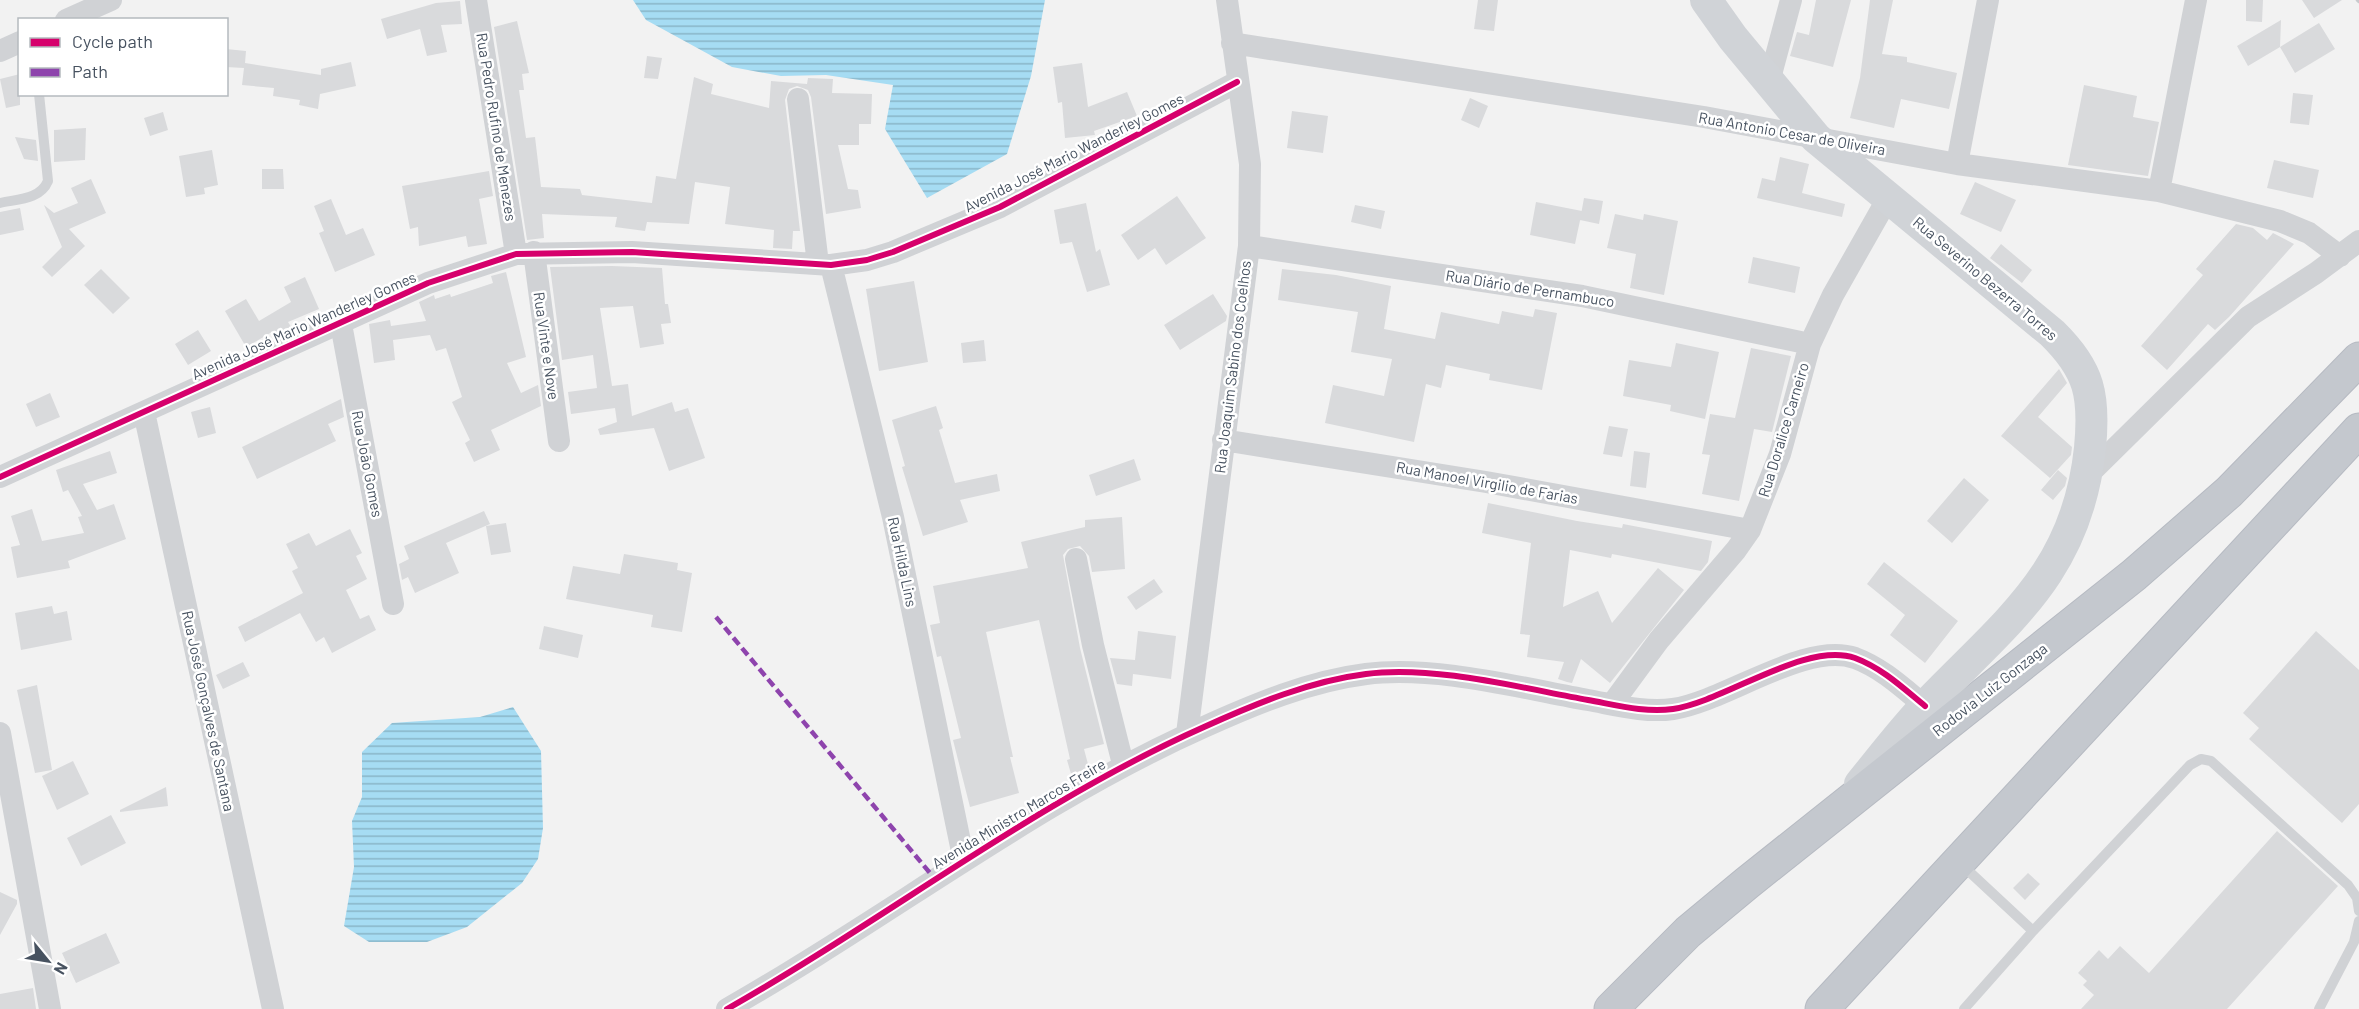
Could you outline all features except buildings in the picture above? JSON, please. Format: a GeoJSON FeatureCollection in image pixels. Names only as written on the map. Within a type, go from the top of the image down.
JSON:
{"type":"FeatureCollection","features":[{"type":"Feature","properties":{"kind":"highway","name":"Rodovia Luiz Gonzaga"},"geometry":{"type":"LineString","coordinates":[[1611,1009],[1688,932],[2134,575],[2229,492],[2359,359]]}},
{"type":"Feature","properties":{"kind":"highway"},"geometry":{"type":"LineString","coordinates":[[1822,1009],[2359,430]]}},
{"type":"Feature","properties":{"kind":"highway"},"geometry":{"type":"LineString","coordinates":[[1633,1009],[1688,932]]}},
{"type":"Feature","properties":{"kind":"main road","name":"Rua Severino Bezerra Torres"},"geometry":{"type":"LineString","coordinates":[[1706,0],[1769,82],[1816,138],[2052,333],[2080,364],[2091,394],[2087,476],[2076,519],[2051,569],[2031,597],[1925,706],[1836,812]]}},
{"type":"Feature","properties":{"kind":"main road"},"geometry":{"type":"LineString","coordinates":[[1992,638],[2003,655],[2028,660]]}},
{"type":"Feature","properties":{"kind":"street"},"geometry":{"type":"LineString","coordinates":[[75,11],[111,0]]}},
{"type":"Feature","properties":{"kind":"street","name":"Rua Pedro Rufino de Menezes"},"geometry":{"type":"LineString","coordinates":[[476,0],[525,253]]}},
{"type":"Feature","properties":{"kind":"street","name":"Rua Joaquim Sabino dos Coelhos"},"geometry":{"type":"LineString","coordinates":[[1187,734],[1249,246],[1250,164],[1227,0]]}},
{"type":"Feature","properties":{"kind":"street"},"geometry":{"type":"LineString","coordinates":[[1769,82],[1791,0]]}},
{"type":"Feature","properties":{"kind":"street"},"geometry":{"type":"LineString","coordinates":[[1957,164],[1988,0]]}},
{"type":"Feature","properties":{"kind":"street"},"geometry":{"type":"LineString","coordinates":[[2158,191],[2196,0]]}},
{"type":"Feature","properties":{"kind":"street"},"geometry":{"type":"LineString","coordinates":[[0,51],[18,43]]}},
{"type":"Feature","properties":{"kind":"street","name":"Rua Antonio Cesar de Oliveira"},"geometry":{"type":"LineString","coordinates":[[1232,43],[1693,115],[1957,164],[2158,191],[2280,221],[2309,233],[2340,256]]}},
{"type":"Feature","properties":{"kind":"street","name":"Avenida José Mario Wanderley Gomes"},"geometry":{"type":"LineString","coordinates":[[0,477],[428,284],[525,253],[703,255],[824,265],[893,252],[1000,207],[1237,82]]}},
{"type":"Feature","properties":{"kind":"street","name":"Rua Hilda Lins"},"geometry":{"type":"LineString","coordinates":[[798,99],[824,265],[893,517],[964,861]]}},
{"type":"Feature","properties":{"kind":"street","name":"Rua Doralice Carneiro"},"geometry":{"type":"LineString","coordinates":[[1612,704],[1659,640],[1729,559],[1750,530],[1780,454],[1810,344],[1838,286],[1888,198]]}},
{"type":"Feature","properties":{"kind":"street"},"geometry":{"type":"LineString","coordinates":[[2087,476],[2248,317],[2359,241]]}},
{"type":"Feature","properties":{"kind":"street","name":"Rua Diário de Pernambuco"},"geometry":{"type":"LineString","coordinates":[[1249,246],[1582,296],[1810,344]]}},
{"type":"Feature","properties":{"kind":"street","name":"Rua Vinte e Nove"},"geometry":{"type":"LineString","coordinates":[[525,253],[559,441]]}},
{"type":"Feature","properties":{"kind":"street","name":"Rua João Gomes"},"geometry":{"type":"LineString","coordinates":[[340,324],[393,604]]}},
{"type":"Feature","properties":{"kind":"street","name":"Rua José Gonçalves de Santana"},"geometry":{"type":"LineString","coordinates":[[144,412],[273,1009]]}},
{"type":"Feature","properties":{"kind":"street","name":"Rua Manoel Virgilio de Farias"},"geometry":{"type":"LineString","coordinates":[[1223,440],[1486,482],[1750,530]]}},
{"type":"Feature","properties":{"kind":"street"},"geometry":{"type":"LineString","coordinates":[[1076,559],[1093,645],[1123,764]]}},
{"type":"Feature","properties":{"kind":"street","name":"Avenida Ministro Marcos Freire"},"geometry":{"type":"LineString","coordinates":[[728,1009],[1123,764],[1242,710],[1310,687],[1368,674],[1405,672],[1461,678],[1635,708],[1672,709],[1726,693],[1788,665],[1821,656],[1839,654],[1880,670],[1925,706]]}},
{"type":"Feature","properties":{"kind":"street"},"geometry":{"type":"LineString","coordinates":[[0,732],[50,1009]]}},
{"type":"Feature","properties":{"kind":"lane"},"geometry":{"type":"LineString","coordinates":[[0,203],[36,195],[45,189],[48,182],[39,96]]}},
{"type":"Feature","properties":{"kind":"lane"},"geometry":{"type":"LineString","coordinates":[[1965,1009],[2033,931],[2190,765],[2201,759],[2211,761],[2328,866],[2352,892],[2359,911]]}},
{"type":"Feature","properties":{"kind":"lane"},"geometry":{"type":"LineString","coordinates":[[1959,861],[2033,931]]}},
{"type":"Feature","properties":{"kind":"lane"},"geometry":{"type":"LineString","coordinates":[[2319,1009],[2354,942],[2359,921]]}},
{"type":"Feature","properties":{"kind":"water"},"geometry":{"type":"Polygon","coordinates":[[[633,0],[1045,0],[1031,76],[1007,154],[927,198],[885,129],[893,85],[826,75],[781,76],[732,67],[646,20],[633,0]]]}},
{"type":"Feature","properties":{"kind":"water"},"geometry":{"type":"Polygon","coordinates":[[[513,707],[541,751],[543,828],[538,859],[522,883],[467,927],[427,942],[369,942],[344,926],[354,867],[352,821],[362,797],[362,752],[392,723],[480,717],[513,707]]]}},
{"type":"Feature","properties":{"kind":"marked path"},"geometry":{"type":"LineString","coordinates":[[716,617],[935,879]]}},
{"type":"Feature","properties":{"kind":"cycle path"},"geometry":{"type":"LineString","coordinates":[[0,477],[428,283],[516,254],[632,252],[831,265],[867,260],[893,252],[1000,207],[1237,82]]}},
{"type":"Feature","properties":{"kind":"cycle path"},"geometry":{"type":"LineString","coordinates":[[727,1009],[787,974],[1021,825],[1081,790],[1142,757],[1223,718],[1324,682],[1345,677],[1392,672],[1448,675],[1630,708],[1662,710],[1694,704],[1789,665],[1835,655],[1855,658],[1874,667],[1925,706]]}}]}
